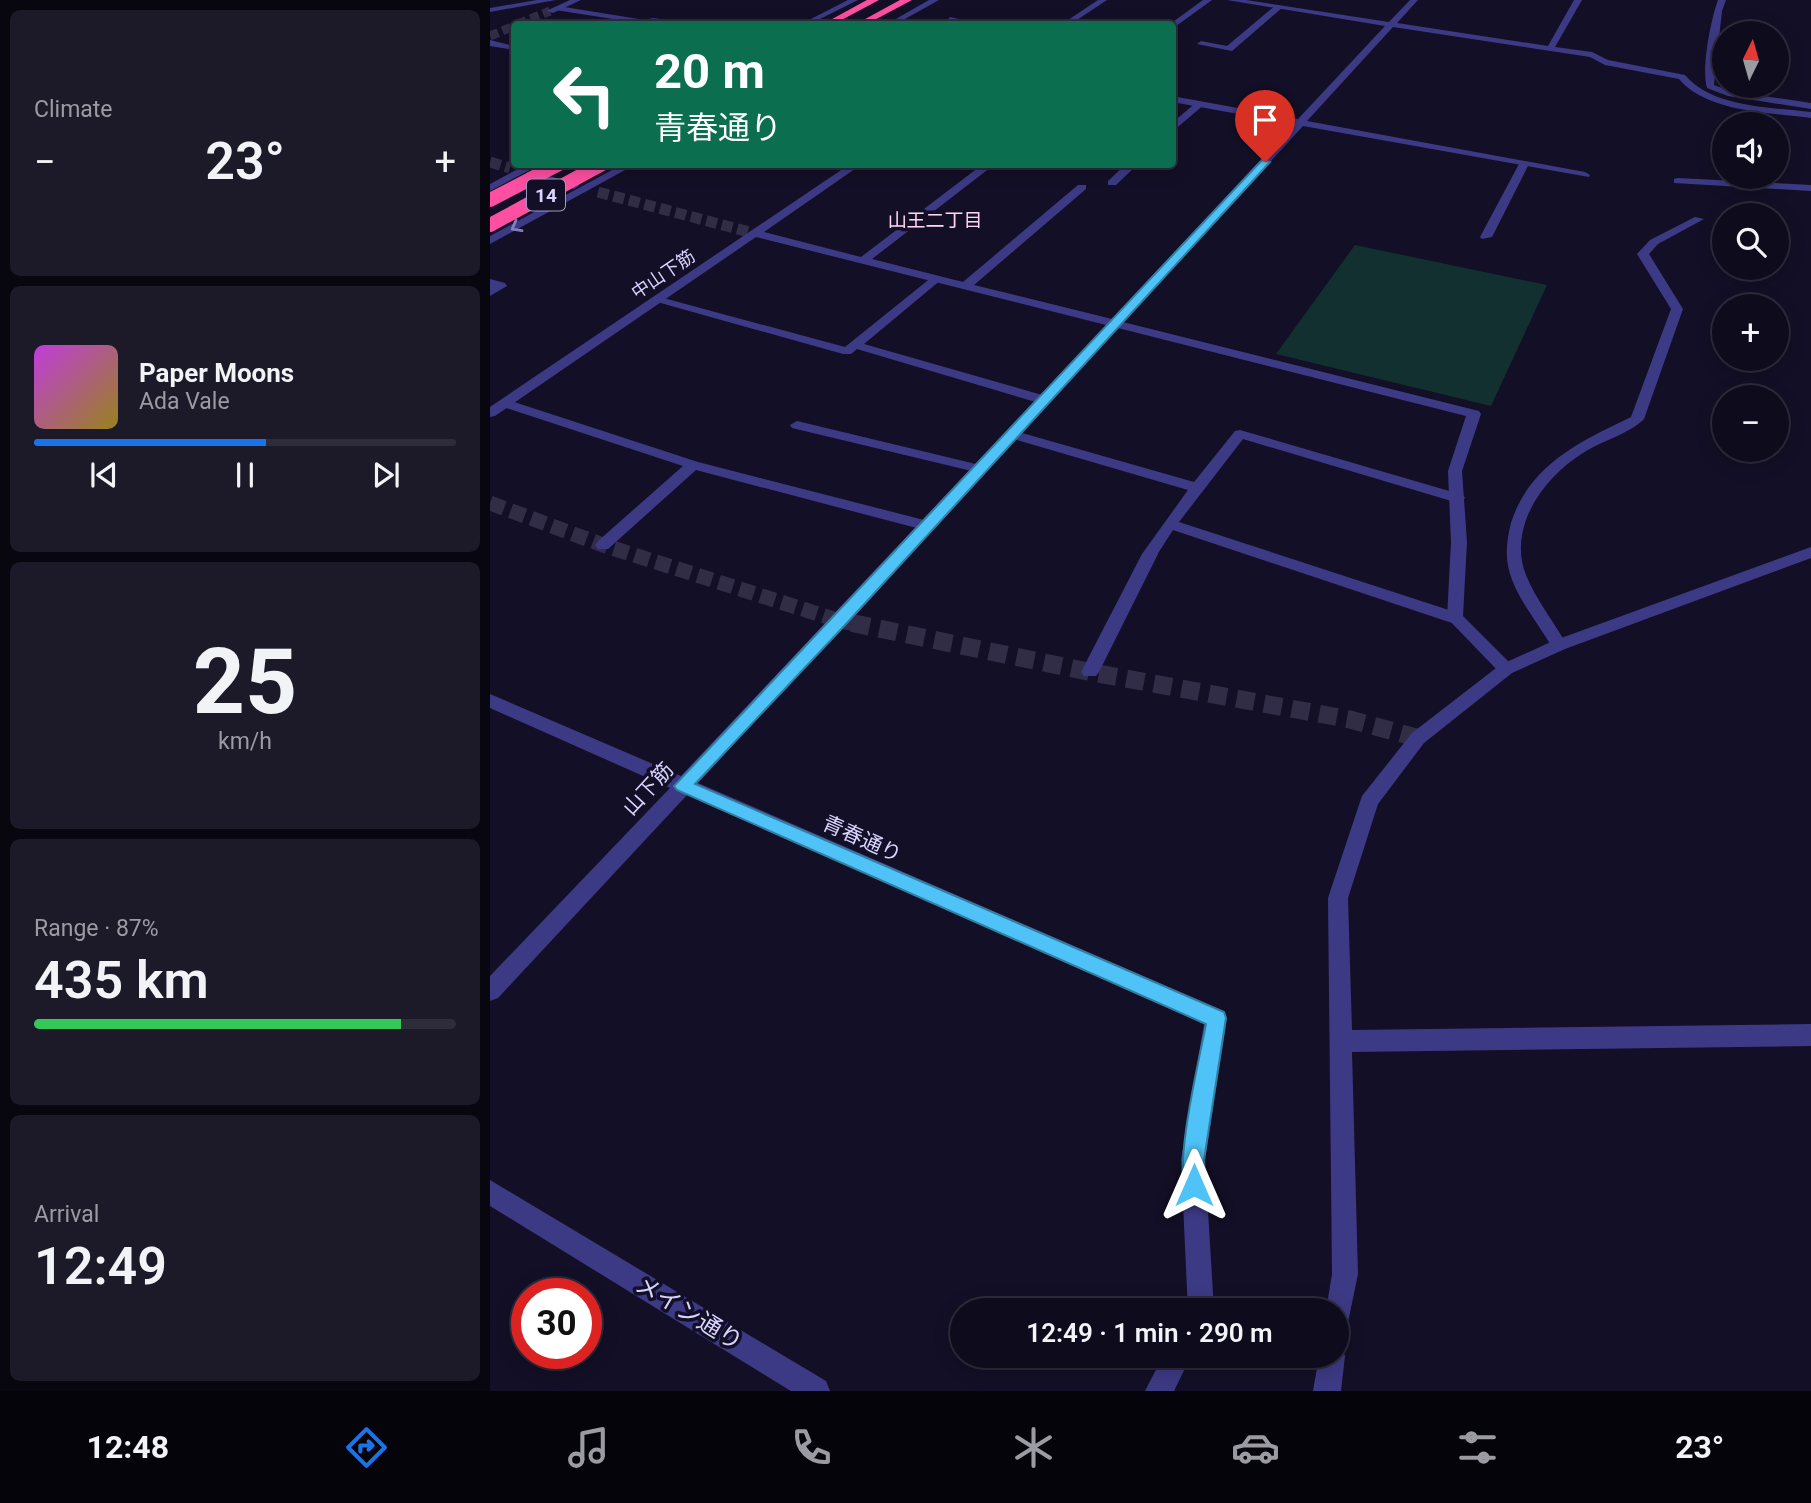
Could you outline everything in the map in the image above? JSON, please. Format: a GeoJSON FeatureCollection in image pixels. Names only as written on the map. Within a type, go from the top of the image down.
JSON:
{"type":"FeatureCollection","features":[{"type":"Feature","properties":{"kind":"highway"},"geometry":{"type":"LineString","coordinates":[[834,21],[874,0]]}},
{"type":"Feature","properties":{"kind":"highway"},"geometry":{"type":"LineString","coordinates":[[867,21],[907,0]]}},
{"type":"Feature","properties":{"kind":"highway","name":"14"},"geometry":{"type":"LineString","coordinates":[[490,200],[551,168]]}},
{"type":"Feature","properties":{"kind":"highway","name":"14"},"geometry":{"type":"LineString","coordinates":[[490,225],[595,168]]}},
{"type":"Feature","properties":{"kind":"street"},"geometry":{"type":"LineString","coordinates":[[490,10],[553,6],[577,0]]}},
{"type":"Feature","properties":{"kind":"street"},"geometry":{"type":"LineString","coordinates":[[811,21],[854,0]]}},
{"type":"Feature","properties":{"kind":"street"},"geometry":{"type":"LineString","coordinates":[[896,21],[935,0]]}},
{"type":"Feature","properties":{"kind":"street"},"geometry":{"type":"LineString","coordinates":[[1071,21],[1103,0]]}},
{"type":"Feature","properties":{"kind":"street"},"geometry":{"type":"LineString","coordinates":[[1176,24],[1208,0]]}},
{"type":"Feature","properties":{"kind":"street"},"geometry":{"type":"LineString","coordinates":[[1231,0],[1592,55],[1605,62],[1682,77],[1686,86],[1700,94],[1811,115]]}},
{"type":"Feature","properties":{"kind":"street"},"geometry":{"type":"LineString","coordinates":[[1295,9],[1306,0]]}},
{"type":"Feature","properties":{"kind":"street","name":"山下筋"},"geometry":{"type":"LineString","coordinates":[[490,991],[840,621],[1414,0]]}},
{"type":"Feature","properties":{"kind":"street"},"geometry":{"type":"LineString","coordinates":[[1550,49],[1578,0]]}},
{"type":"Feature","properties":{"kind":"street"},"geometry":{"type":"LineString","coordinates":[[1722,0],[1718,11],[1710,86],[1728,93],[1811,106]]}},
{"type":"Feature","properties":{"kind":"street"},"geometry":{"type":"LineString","coordinates":[[553,6],[639,21]]}},
{"type":"Feature","properties":{"kind":"street"},"geometry":{"type":"LineString","coordinates":[[1201,44],[1229,49],[1279,7]]}},
{"type":"Feature","properties":{"kind":"street"},"geometry":{"type":"LineString","coordinates":[[950,19],[961,21]]}},
{"type":"Feature","properties":{"kind":"street"},"geometry":{"type":"LineString","coordinates":[[490,43],[511,47]]}},
{"type":"Feature","properties":{"kind":"street"},"geometry":{"type":"LineString","coordinates":[[1176,100],[1585,175]]}},
{"type":"Feature","properties":{"kind":"street"},"geometry":{"type":"LineString","coordinates":[[1176,125],[1200,103]]}},
{"type":"Feature","properties":{"kind":"street"},"geometry":{"type":"LineString","coordinates":[[1486,237],[1524,163]]}},
{"type":"Feature","properties":{"kind":"street"},"geometry":{"type":"LineString","coordinates":[[490,241],[624,168]]}},
{"type":"Feature","properties":{"kind":"street","name":"中山下筋"},"geometry":{"type":"LineString","coordinates":[[490,413],[851,168]]}},
{"type":"Feature","properties":{"kind":"street"},"geometry":{"type":"LineString","coordinates":[[863,261],[985,168]]}},
{"type":"Feature","properties":{"kind":"street"},"geometry":{"type":"LineString","coordinates":[[1112,183],[1129,168]]}},
{"type":"Feature","properties":{"kind":"street"},"geometry":{"type":"LineString","coordinates":[[490,188],[533,169],[573,186]]}},
{"type":"Feature","properties":{"kind":"street"},"geometry":{"type":"LineString","coordinates":[[1678,181],[1811,188]]}},
{"type":"Feature","properties":{"kind":"street"},"geometry":{"type":"LineString","coordinates":[[967,285],[1082,187]]}},
{"type":"Feature","properties":{"kind":"street"},"geometry":{"type":"LineString","coordinates":[[1559,645],[1517,573],[1514,546],[1520,514],[1531,491],[1567,454],[1637,419],[1676,309],[1671,294],[1647,266],[1643,254],[1654,242],[1699,219]]}},
{"type":"Feature","properties":{"kind":"street"},"geometry":{"type":"LineString","coordinates":[[753,233],[1474,414],[1455,471],[1459,542],[1455,618]]}},
{"type":"Feature","properties":{"kind":"street"},"geometry":{"type":"LineString","coordinates":[[656,300],[847,351],[936,279]]}},
{"type":"Feature","properties":{"kind":"street"},"geometry":{"type":"LineString","coordinates":[[490,283],[501,286],[490,292]]}},
{"type":"Feature","properties":{"kind":"street"},"geometry":{"type":"LineString","coordinates":[[855,345],[1044,400]]}},
{"type":"Feature","properties":{"kind":"street"},"geometry":{"type":"LineString","coordinates":[[505,403],[693,465],[928,526]]}},
{"type":"Feature","properties":{"kind":"street"},"geometry":{"type":"LineString","coordinates":[[797,425],[979,469]]}},
{"type":"Feature","properties":{"kind":"street"},"geometry":{"type":"LineString","coordinates":[[1012,434],[1199,488]]}},
{"type":"Feature","properties":{"kind":"street"},"geometry":{"type":"LineString","coordinates":[[1090,671],[1168,524],[1240,434],[1458,499]]}},
{"type":"Feature","properties":{"kind":"street"},"geometry":{"type":"LineString","coordinates":[[603,545],[693,465]]}},
{"type":"Feature","properties":{"kind":"street"},"geometry":{"type":"LineString","coordinates":[[1168,524],[1455,618],[1506,669]]}},
{"type":"Feature","properties":{"kind":"street"},"geometry":{"type":"LineString","coordinates":[[1341,1298],[1345,1274],[1338,898],[1369,801],[1418,738],[1506,669],[1559,645],[1811,552]]}},
{"type":"Feature","properties":{"kind":"street","name":"青春通り"},"geometry":{"type":"LineString","coordinates":[[490,701],[1216,1018],[1193,1160],[1200,1298]]}},
{"type":"Feature","properties":{"kind":"street"},"geometry":{"type":"LineString","coordinates":[[1342,1041],[1811,1035]]}},
{"type":"Feature","properties":{"kind":"street","name":"メイン通り"},"geometry":{"type":"LineString","coordinates":[[490,1192],[816,1391]]}},
{"type":"Feature","properties":{"kind":"street"},"geometry":{"type":"LineString","coordinates":[[1158,1391],[1171,1368]]}},
{"type":"Feature","properties":{"kind":"street"},"geometry":{"type":"LineString","coordinates":[[1326,1391],[1330,1368]]}},
{"type":"Feature","properties":{"kind":"green space"},"geometry":{"type":"Polygon","coordinates":[[[1355,245],[1547,285],[1491,406],[1276,354],[1355,245]]]}},
{"type":"Feature","properties":{"kind":"tunnel"},"geometry":{"type":"LineString","coordinates":[[525,21],[550,11]]}},
{"type":"Feature","properties":{"kind":"tunnel"},"geometry":{"type":"LineString","coordinates":[[490,36],[511,27]]}},
{"type":"Feature","properties":{"kind":"tunnel"},"geometry":{"type":"LineString","coordinates":[[490,162],[510,168]]}},
{"type":"Feature","properties":{"kind":"tunnel"},"geometry":{"type":"LineString","coordinates":[[598,192],[753,233]]}},
{"type":"Feature","properties":{"kind":"tunnel"},"geometry":{"type":"LineString","coordinates":[[490,503],[603,545],[840,621],[861,625]]}},
{"type":"Feature","properties":{"kind":"tunnel"},"geometry":{"type":"LineString","coordinates":[[852,623],[1090,672],[1348,719],[1418,738]]}},
{"type":"Feature","properties":{"kind":"district","name":"山王二丁目"},"geometry":{"type":"Point","coordinates":[935,220]}},
{"type":"Feature","properties":{"kind":"route"},"geometry":{"type":"LineString","coordinates":[[1194,1185],[1193,1160],[1216,1018],[683,786],[840,621],[1265,162]]}}]}
